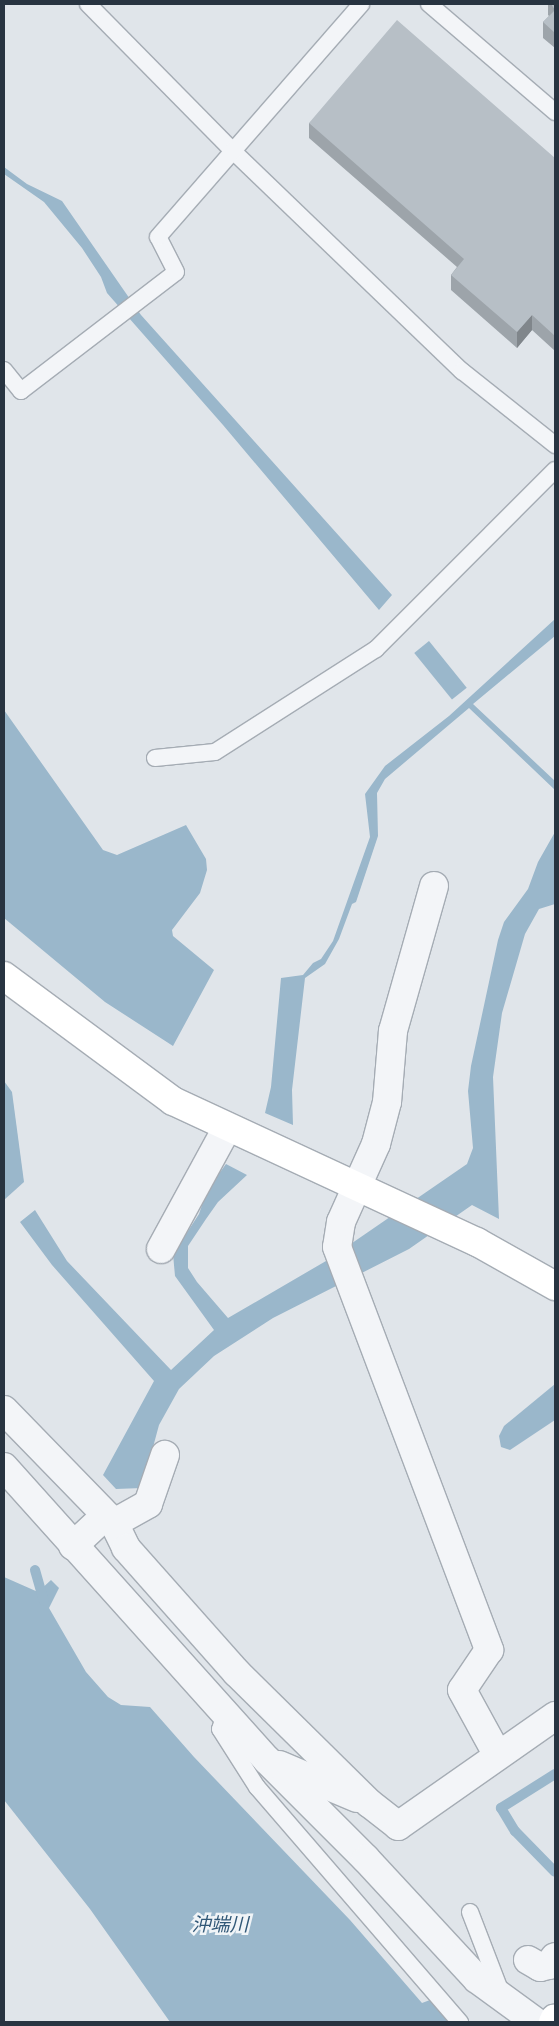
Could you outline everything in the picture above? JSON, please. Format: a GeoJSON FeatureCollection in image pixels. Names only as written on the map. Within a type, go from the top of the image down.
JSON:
{"type":"FeatureCollection","features":[{"type":"Feature","properties":{"kind":"street"},"geometry":{"type":"LineString","coordinates":[[434,886],[393,1031],[387,1102],[376,1144],[340,1222],[337,1247],[490,1650],[462,1690],[497,1754]]}},
{"type":"Feature","properties":{"kind":"street"},"geometry":{"type":"LineString","coordinates":[[4,976],[173,1101],[227,1128],[477,1242],[555,1286]]}},
{"type":"Feature","properties":{"kind":"street"},"geometry":{"type":"LineString","coordinates":[[161,1250],[227,1128]]}},
{"type":"Feature","properties":{"kind":"street"},"geometry":{"type":"LineString","coordinates":[[4,1410],[110,1519],[126,1548],[236,1672],[369,1803],[398,1826],[497,1754],[555,1716]]}},
{"type":"Feature","properties":{"kind":"street"},"geometry":{"type":"LineString","coordinates":[[73,1546],[110,1519],[148,1504],[165,1455]]}},
{"type":"Feature","properties":{"kind":"street"},"geometry":{"type":"LineString","coordinates":[[9,1477],[267,1760],[366,1859],[477,1979],[502,1995],[536,2022]]}},
{"type":"Feature","properties":{"kind":"street"},"geometry":{"type":"LineString","coordinates":[[267,1760],[369,1803]]}},
{"type":"Feature","properties":{"kind":"street"},"geometry":{"type":"LineString","coordinates":[[528,1960],[540,1967],[549,1965],[555,1957]]}},
{"type":"Feature","properties":{"kind":"street"},"geometry":{"type":"LineString","coordinates":[[553,2022],[555,2018]]}},
{"type":"Feature","properties":{"kind":"lane"},"geometry":{"type":"LineString","coordinates":[[88,4],[233,150],[462,371],[555,444]]}},
{"type":"Feature","properties":{"kind":"lane"},"geometry":{"type":"LineString","coordinates":[[4,370],[22,391],[176,272],[158,237],[361,4]]}},
{"type":"Feature","properties":{"kind":"lane"},"geometry":{"type":"LineString","coordinates":[[429,4],[555,112]]}},
{"type":"Feature","properties":{"kind":"lane"},"geometry":{"type":"LineString","coordinates":[[155,758],[215,752],[376,649],[555,470]]}},
{"type":"Feature","properties":{"kind":"lane"},"geometry":{"type":"LineString","coordinates":[[226,1714],[220,1728],[256,1787],[460,2022]]}},
{"type":"Feature","properties":{"kind":"lane"},"geometry":{"type":"LineString","coordinates":[[470,1912],[502,1995]]}},
{"type":"Feature","properties":{"kind":"water"},"geometry":{"type":"Polygon","coordinates":[[[4,167],[27,184],[62,201],[141,315],[392,595],[379,610],[223,425],[107,293],[101,277],[82,248],[44,202],[4,174],[4,167]]]}},
{"type":"Feature","properties":{"kind":"water"},"geometry":{"type":"Polygon","coordinates":[[[555,619],[555,636],[473,704],[555,781],[555,790],[469,708],[385,779],[377,793],[378,836],[356,902],[352,904],[339,939],[325,964],[305,978],[292,1090],[293,1125],[265,1113],[271,1087],[281,978],[303,975],[313,963],[321,959],[333,941],[370,837],[365,794],[385,766],[449,716],[555,619]]]}},
{"type":"Feature","properties":{"kind":"water"},"geometry":{"type":"Polygon","coordinates":[[[429,641],[467,688],[452,700],[414,653],[429,641]]]}},
{"type":"Feature","properties":{"kind":"water"},"geometry":{"type":"Polygon","coordinates":[[[4,710],[103,850],[117,855],[186,825],[206,859],[207,870],[200,893],[172,930],[173,936],[214,970],[173,1046],[105,1002],[4,918],[4,710]]]}},
{"type":"Feature","properties":{"kind":"water"},"geometry":{"type":"Polygon","coordinates":[[[555,832],[555,904],[539,909],[525,934],[502,1013],[493,1077],[499,1219],[472,1205],[409,1249],[273,1318],[214,1356],[179,1389],[159,1425],[142,1488],[116,1489],[103,1475],[154,1381],[52,1265],[20,1222],[35,1210],[67,1261],[171,1370],[214,1330],[175,1276],[173,1254],[199,1214],[207,1190],[226,1164],[247,1175],[218,1202],[188,1246],[188,1268],[197,1282],[228,1318],[326,1261],[467,1164],[473,1148],[468,1091],[471,1066],[498,940],[504,922],[528,889],[538,862],[555,832]]]}},
{"type":"Feature","properties":{"kind":"water"},"geometry":{"type":"Polygon","coordinates":[[[4,1081],[12,1092],[24,1182],[4,1200],[4,1081]]]}},
{"type":"Feature","properties":{"kind":"water"},"geometry":{"type":"Polygon","coordinates":[[[555,1384],[555,1420],[510,1450],[501,1447],[499,1436],[504,1426],[555,1384]]]}},
{"type":"Feature","properties":{"kind":"water","name":"沖端川"},"geometry":{"type":"Polygon","coordinates":[[[4,1577],[38,1592],[51,1580],[59,1588],[49,1608],[86,1672],[108,1697],[121,1705],[150,1707],[194,1757],[350,1920],[422,2003],[430,2000],[451,2022],[170,2022],[90,1909],[4,1800],[4,1577]]]}},
{"type":"Feature","properties":{"kind":"building"},"geometry":{"type":"Polygon","coordinates":[[[555,10],[555,33],[543,22],[555,10]]]}},
{"type":"Feature","properties":{"kind":"building"},"geometry":{"type":"Polygon","coordinates":[[[397,20],[555,158],[555,336],[532,315],[517,332],[451,275],[464,259],[309,123],[397,20]]]}},
{"type":"Feature","properties":{"kind":"waterway"},"geometry":{"type":"LineString","coordinates":[[35,1570],[44,1601]]}},
{"type":"Feature","properties":{"kind":"waterway"},"geometry":{"type":"LineString","coordinates":[[555,1774],[501,1808],[515,1831],[555,1872]]}}]}
